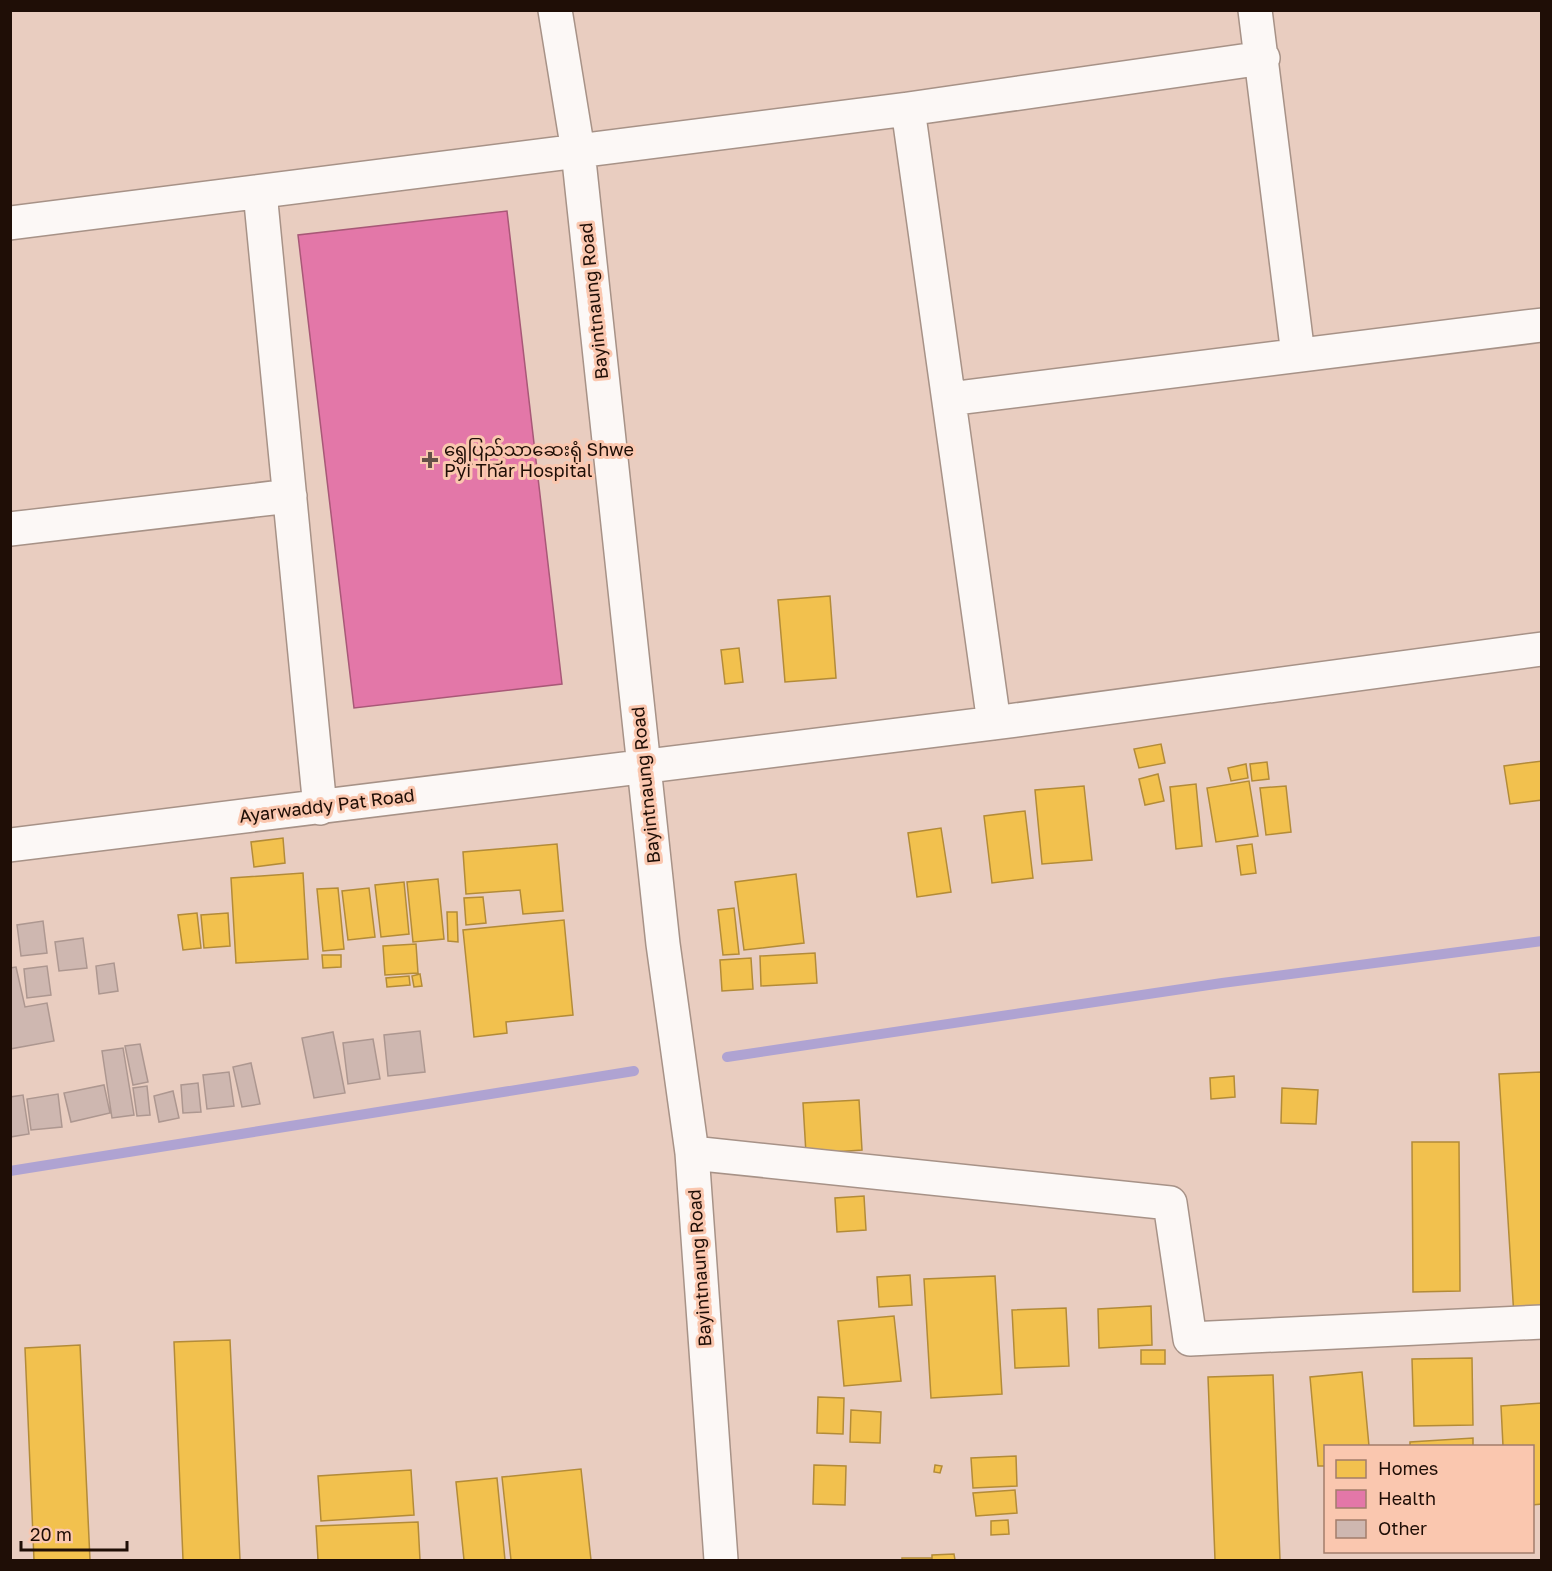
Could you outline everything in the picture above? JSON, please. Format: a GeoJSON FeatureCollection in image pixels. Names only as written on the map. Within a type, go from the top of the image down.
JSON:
{"type":"FeatureCollection","features":[{"type":"Feature","properties":{"kind":"street","name":"Bayintnaung Road"},"geometry":{"type":"LineString","coordinates":[[555,10],[578,151],[663,944],[692,1153],[721,1560]]}},
{"type":"Feature","properties":{"kind":"street"},"geometry":{"type":"LineString","coordinates":[[1255,10],[1263,58],[1298,355]]}},
{"type":"Feature","properties":{"kind":"street"},"geometry":{"type":"LineString","coordinates":[[10,223],[908,109],[1263,58]]}},
{"type":"Feature","properties":{"kind":"street"},"geometry":{"type":"LineString","coordinates":[[908,109],[994,723]]}},
{"type":"Feature","properties":{"kind":"street"},"geometry":{"type":"LineString","coordinates":[[260,192],[320,808]]}},
{"type":"Feature","properties":{"kind":"street"},"geometry":{"type":"LineString","coordinates":[[949,399],[1542,325]]}},
{"type":"Feature","properties":{"kind":"street"},"geometry":{"type":"LineString","coordinates":[[10,529],[290,496]]}},
{"type":"Feature","properties":{"kind":"street","name":"Ayarwaddy Pat Road"},"geometry":{"type":"LineString","coordinates":[[10,845],[994,723],[1542,650]]}},
{"type":"Feature","properties":{"kind":"street"},"geometry":{"type":"LineString","coordinates":[[692,1153],[1170,1203],[1190,1338],[1542,1322]]}},
{"type":"Feature","properties":{"kind":"building: Homes"},"geometry":{"type":"Polygon","coordinates":[[[830,596],[836,678],[785,682],[778,600],[830,596]]]}},
{"type":"Feature","properties":{"kind":"building: Homes"},"geometry":{"type":"Polygon","coordinates":[[[739,648],[743,682],[725,684],[721,650],[739,648]]]}},
{"type":"Feature","properties":{"kind":"building: Homes"},"geometry":{"type":"Polygon","coordinates":[[[1161,744],[1165,763],[1139,768],[1134,749],[1161,744]]]}},
{"type":"Feature","properties":{"kind":"building: Homes"},"geometry":{"type":"Polygon","coordinates":[[[1542,761],[1542,800],[1510,804],[1504,766],[1542,761]]]}},
{"type":"Feature","properties":{"kind":"building: Homes"},"geometry":{"type":"Polygon","coordinates":[[[1267,762],[1269,779],[1252,781],[1250,764],[1267,762]]]}},
{"type":"Feature","properties":{"kind":"building: Homes"},"geometry":{"type":"Polygon","coordinates":[[[1246,764],[1248,778],[1231,781],[1228,768],[1246,764]]]}},
{"type":"Feature","properties":{"kind":"building: Homes"},"geometry":{"type":"Polygon","coordinates":[[[1158,774],[1164,801],[1145,805],[1139,779],[1158,774]]]}},
{"type":"Feature","properties":{"kind":"building: Homes"},"geometry":{"type":"Polygon","coordinates":[[[1249,781],[1258,836],[1216,842],[1207,788],[1249,781]]]}},
{"type":"Feature","properties":{"kind":"building: Homes"},"geometry":{"type":"Polygon","coordinates":[[[1196,784],[1202,846],[1176,849],[1170,787],[1196,784]]]}},
{"type":"Feature","properties":{"kind":"building: Homes"},"geometry":{"type":"Polygon","coordinates":[[[1084,786],[1092,860],[1042,864],[1035,790],[1084,786]]]}},
{"type":"Feature","properties":{"kind":"building: Homes"},"geometry":{"type":"Polygon","coordinates":[[[1286,786],[1291,832],[1266,835],[1260,788],[1286,786]]]}},
{"type":"Feature","properties":{"kind":"building: Homes"},"geometry":{"type":"Polygon","coordinates":[[[1025,811],[1033,878],[992,883],[984,816],[1025,811]]]}},
{"type":"Feature","properties":{"kind":"building: Homes"},"geometry":{"type":"Polygon","coordinates":[[[941,828],[951,892],[917,897],[908,833],[941,828]]]}},
{"type":"Feature","properties":{"kind":"building: Homes"},"geometry":{"type":"Polygon","coordinates":[[[283,838],[285,863],[254,867],[251,842],[283,838]]]}},
{"type":"Feature","properties":{"kind":"building: Homes"},"geometry":{"type":"Polygon","coordinates":[[[557,844],[563,911],[523,914],[520,890],[466,894],[463,852],[557,844]]]}},
{"type":"Feature","properties":{"kind":"building: Homes"},"geometry":{"type":"Polygon","coordinates":[[[1252,844],[1256,873],[1241,875],[1237,846],[1252,844]]]}},
{"type":"Feature","properties":{"kind":"building: Homes"},"geometry":{"type":"Polygon","coordinates":[[[303,873],[308,959],[236,963],[231,878],[303,873]]]}},
{"type":"Feature","properties":{"kind":"building: Homes"},"geometry":{"type":"Polygon","coordinates":[[[796,874],[804,943],[744,950],[735,882],[796,874]]]}},
{"type":"Feature","properties":{"kind":"building: Homes"},"geometry":{"type":"Polygon","coordinates":[[[438,879],[444,939],[413,942],[407,882],[438,879]]]}},
{"type":"Feature","properties":{"kind":"building: Homes"},"geometry":{"type":"Polygon","coordinates":[[[404,882],[409,934],[381,937],[375,885],[404,882]]]}},
{"type":"Feature","properties":{"kind":"building: Homes"},"geometry":{"type":"Polygon","coordinates":[[[338,888],[344,949],[323,951],[317,889],[338,888]]]}},
{"type":"Feature","properties":{"kind":"building: Homes"},"geometry":{"type":"Polygon","coordinates":[[[369,888],[375,937],[348,940],[342,891],[369,888]]]}},
{"type":"Feature","properties":{"kind":"building: Homes"},"geometry":{"type":"Polygon","coordinates":[[[483,897],[486,923],[466,925],[464,898],[483,897]]]}},
{"type":"Feature","properties":{"kind":"building: Homes"},"geometry":{"type":"Polygon","coordinates":[[[734,908],[739,954],[723,955],[718,910],[734,908]]]}},
{"type":"Feature","properties":{"kind":"building: Homes"},"geometry":{"type":"Polygon","coordinates":[[[447,912],[457,912],[458,942],[448,941],[447,912]]]}},
{"type":"Feature","properties":{"kind":"building: Homes"},"geometry":{"type":"Polygon","coordinates":[[[197,913],[201,948],[183,950],[178,915],[197,913]]]}},
{"type":"Feature","properties":{"kind":"building: Homes"},"geometry":{"type":"Polygon","coordinates":[[[228,913],[230,946],[204,948],[201,915],[228,913]]]}},
{"type":"Feature","properties":{"kind":"building: Homes"},"geometry":{"type":"Polygon","coordinates":[[[564,920],[573,1015],[506,1022],[507,1033],[474,1037],[463,930],[564,920]]]}},
{"type":"Feature","properties":{"kind":"building: Homes"},"geometry":{"type":"Polygon","coordinates":[[[416,944],[418,973],[385,975],[383,946],[416,944]]]}},
{"type":"Feature","properties":{"kind":"building: Homes"},"geometry":{"type":"Polygon","coordinates":[[[815,953],[817,983],[761,986],[760,956],[815,953]]]}},
{"type":"Feature","properties":{"kind":"building: Homes"},"geometry":{"type":"Polygon","coordinates":[[[322,955],[341,955],[341,967],[323,968],[322,955]]]}},
{"type":"Feature","properties":{"kind":"building: Homes"},"geometry":{"type":"Polygon","coordinates":[[[751,958],[753,989],[722,991],[720,960],[751,958]]]}},
{"type":"Feature","properties":{"kind":"building: Homes"},"geometry":{"type":"Polygon","coordinates":[[[420,974],[422,986],[414,987],[412,976],[420,974]]]}},
{"type":"Feature","properties":{"kind":"building: Homes"},"geometry":{"type":"Polygon","coordinates":[[[409,976],[410,985],[387,987],[386,978],[409,976]]]}},
{"type":"Feature","properties":{"kind":"building: Homes"},"geometry":{"type":"Polygon","coordinates":[[[1542,1072],[1542,1315],[1514,1317],[1499,1074],[1542,1072]]]}},
{"type":"Feature","properties":{"kind":"building: Homes"},"geometry":{"type":"Polygon","coordinates":[[[1234,1076],[1235,1097],[1211,1099],[1210,1078],[1234,1076]]]}},
{"type":"Feature","properties":{"kind":"building: Homes"},"geometry":{"type":"Polygon","coordinates":[[[1282,1088],[1318,1090],[1316,1124],[1281,1123],[1282,1088]]]}},
{"type":"Feature","properties":{"kind":"building: Homes"},"geometry":{"type":"Polygon","coordinates":[[[859,1100],[862,1150],[806,1154],[803,1103],[859,1100]]]}},
{"type":"Feature","properties":{"kind":"building: Homes"},"geometry":{"type":"Polygon","coordinates":[[[1412,1142],[1459,1142],[1460,1291],[1413,1292],[1412,1142]]]}},
{"type":"Feature","properties":{"kind":"building: Homes"},"geometry":{"type":"Polygon","coordinates":[[[864,1196],[866,1230],[837,1232],[835,1198],[864,1196]]]}},
{"type":"Feature","properties":{"kind":"building: Homes"},"geometry":{"type":"Polygon","coordinates":[[[910,1275],[912,1305],[879,1307],[877,1277],[910,1275]]]}},
{"type":"Feature","properties":{"kind":"building: Homes"},"geometry":{"type":"Polygon","coordinates":[[[995,1276],[1002,1394],[931,1398],[924,1279],[995,1276]]]}},
{"type":"Feature","properties":{"kind":"building: Homes"},"geometry":{"type":"Polygon","coordinates":[[[1151,1306],[1152,1345],[1099,1348],[1098,1309],[1151,1306]]]}},
{"type":"Feature","properties":{"kind":"building: Homes"},"geometry":{"type":"Polygon","coordinates":[[[1066,1308],[1069,1366],[1015,1368],[1012,1310],[1066,1308]]]}},
{"type":"Feature","properties":{"kind":"building: Homes"},"geometry":{"type":"Polygon","coordinates":[[[894,1316],[901,1381],[844,1386],[838,1321],[894,1316]]]}},
{"type":"Feature","properties":{"kind":"building: Homes"},"geometry":{"type":"Polygon","coordinates":[[[230,1340],[240,1560],[183,1560],[174,1342],[230,1340]]]}},
{"type":"Feature","properties":{"kind":"building: Homes"},"geometry":{"type":"Polygon","coordinates":[[[80,1345],[90,1560],[34,1560],[25,1348],[80,1345]]]}},
{"type":"Feature","properties":{"kind":"building: Homes"},"geometry":{"type":"Polygon","coordinates":[[[1141,1350],[1165,1350],[1165,1364],[1141,1364],[1141,1350]]]}},
{"type":"Feature","properties":{"kind":"building: Homes"},"geometry":{"type":"Polygon","coordinates":[[[1472,1358],[1473,1425],[1414,1426],[1412,1359],[1472,1358]]]}},
{"type":"Feature","properties":{"kind":"building: Homes"},"geometry":{"type":"Polygon","coordinates":[[[1362,1372],[1369,1445],[1324,1445],[1324,1466],[1318,1466],[1310,1377],[1362,1372]]]}},
{"type":"Feature","properties":{"kind":"building: Homes"},"geometry":{"type":"Polygon","coordinates":[[[1273,1375],[1280,1560],[1215,1560],[1208,1377],[1273,1375]]]}},
{"type":"Feature","properties":{"kind":"building: Homes"},"geometry":{"type":"Polygon","coordinates":[[[818,1397],[844,1398],[843,1434],[817,1433],[818,1397]]]}},
{"type":"Feature","properties":{"kind":"building: Homes"},"geometry":{"type":"Polygon","coordinates":[[[1542,1403],[1542,1504],[1534,1505],[1534,1445],[1503,1445],[1501,1406],[1542,1403]]]}},
{"type":"Feature","properties":{"kind":"building: Homes"},"geometry":{"type":"Polygon","coordinates":[[[851,1410],[881,1412],[880,1443],[850,1442],[851,1410]]]}},
{"type":"Feature","properties":{"kind":"building: Homes"},"geometry":{"type":"Polygon","coordinates":[[[1473,1438],[1473,1445],[1410,1445],[1410,1442],[1473,1438]]]}},
{"type":"Feature","properties":{"kind":"building: Homes"},"geometry":{"type":"Polygon","coordinates":[[[1016,1456],[1017,1486],[973,1488],[971,1458],[1016,1456]]]}},
{"type":"Feature","properties":{"kind":"building: Homes"},"geometry":{"type":"Polygon","coordinates":[[[814,1465],[846,1466],[845,1505],[813,1504],[814,1465]]]}},
{"type":"Feature","properties":{"kind":"building: Homes"},"geometry":{"type":"Polygon","coordinates":[[[935,1465],[942,1466],[940,1473],[934,1472],[935,1465]]]}},
{"type":"Feature","properties":{"kind":"building: Homes"},"geometry":{"type":"Polygon","coordinates":[[[581,1469],[591,1560],[511,1560],[502,1477],[581,1469]]]}},
{"type":"Feature","properties":{"kind":"building: Homes"},"geometry":{"type":"Polygon","coordinates":[[[411,1470],[414,1515],[321,1521],[318,1476],[411,1470]]]}},
{"type":"Feature","properties":{"kind":"building: Homes"},"geometry":{"type":"Polygon","coordinates":[[[497,1478],[505,1560],[464,1560],[456,1482],[497,1478]]]}},
{"type":"Feature","properties":{"kind":"building: Homes"},"geometry":{"type":"Polygon","coordinates":[[[1015,1490],[1017,1513],[976,1516],[973,1493],[1015,1490]]]}},
{"type":"Feature","properties":{"kind":"building: Homes"},"geometry":{"type":"Polygon","coordinates":[[[1008,1520],[1009,1534],[991,1535],[991,1521],[1008,1520]]]}},
{"type":"Feature","properties":{"kind":"building: Homes"},"geometry":{"type":"Polygon","coordinates":[[[418,1522],[420,1560],[318,1560],[316,1526],[418,1522]]]}},
{"type":"Feature","properties":{"kind":"building: Homes"},"geometry":{"type":"Polygon","coordinates":[[[954,1554],[955,1560],[932,1560],[932,1555],[954,1554]]]}},
{"type":"Feature","properties":{"kind":"building: Homes"},"geometry":{"type":"Polygon","coordinates":[[[902,1558],[931,1558],[932,1560],[902,1560],[902,1558]]]}},
{"type":"Feature","properties":{"kind":"building: Health","name":"ရွှေပြည်သာဆေးရုံ Shwe Pyi Thar Hospital"},"geometry":{"type":"Polygon","coordinates":[[[507,211],[562,684],[354,708],[298,235],[507,211]]]}},
{"type":"Feature","properties":{"kind":"building: Other"},"geometry":{"type":"Polygon","coordinates":[[[43,921],[47,953],[21,956],[17,925],[43,921]]]}},
{"type":"Feature","properties":{"kind":"building: Other"},"geometry":{"type":"Polygon","coordinates":[[[83,938],[87,968],[59,971],[55,942],[83,938]]]}},
{"type":"Feature","properties":{"kind":"building: Other"},"geometry":{"type":"Polygon","coordinates":[[[114,963],[118,991],[99,994],[96,966],[114,963]]]}},
{"type":"Feature","properties":{"kind":"building: Other"},"geometry":{"type":"Polygon","coordinates":[[[47,966],[51,995],[27,998],[24,969],[47,966]]]}},
{"type":"Feature","properties":{"kind":"building: Other"},"geometry":{"type":"Polygon","coordinates":[[[16,967],[25,1007],[47,1003],[54,1041],[10,1049],[10,968],[16,967]]]}},
{"type":"Feature","properties":{"kind":"building: Other"},"geometry":{"type":"Polygon","coordinates":[[[420,1031],[425,1072],[388,1076],[384,1035],[420,1031]]]}},
{"type":"Feature","properties":{"kind":"building: Other"},"geometry":{"type":"Polygon","coordinates":[[[333,1032],[345,1093],[314,1098],[302,1038],[333,1032]]]}},
{"type":"Feature","properties":{"kind":"building: Other"},"geometry":{"type":"Polygon","coordinates":[[[373,1039],[380,1079],[348,1084],[343,1043],[373,1039]]]}},
{"type":"Feature","properties":{"kind":"building: Other"},"geometry":{"type":"Polygon","coordinates":[[[140,1044],[148,1082],[133,1085],[125,1046],[140,1044]]]}},
{"type":"Feature","properties":{"kind":"building: Other"},"geometry":{"type":"Polygon","coordinates":[[[123,1048],[134,1115],[112,1118],[102,1051],[123,1048]]]}},
{"type":"Feature","properties":{"kind":"building: Other"},"geometry":{"type":"Polygon","coordinates":[[[251,1063],[260,1104],[242,1107],[233,1067],[251,1063]]]}},
{"type":"Feature","properties":{"kind":"building: Other"},"geometry":{"type":"Polygon","coordinates":[[[229,1072],[234,1106],[207,1109],[203,1075],[229,1072]]]}},
{"type":"Feature","properties":{"kind":"building: Other"},"geometry":{"type":"Polygon","coordinates":[[[198,1083],[201,1112],[183,1113],[181,1085],[198,1083]]]}},
{"type":"Feature","properties":{"kind":"building: Other"},"geometry":{"type":"Polygon","coordinates":[[[104,1085],[110,1113],[71,1122],[64,1093],[104,1085]]]}},
{"type":"Feature","properties":{"kind":"building: Other"},"geometry":{"type":"Polygon","coordinates":[[[147,1086],[150,1115],[137,1116],[133,1088],[147,1086]]]}},
{"type":"Feature","properties":{"kind":"building: Other"},"geometry":{"type":"Polygon","coordinates":[[[173,1091],[179,1118],[159,1122],[154,1096],[173,1091]]]}},
{"type":"Feature","properties":{"kind":"building: Other"},"geometry":{"type":"Polygon","coordinates":[[[58,1094],[62,1127],[31,1130],[27,1099],[58,1094]]]}},
{"type":"Feature","properties":{"kind":"building: Other"},"geometry":{"type":"Polygon","coordinates":[[[23,1095],[29,1134],[10,1137],[10,1097],[23,1095]]]}},
{"type":"Feature","properties":{"kind":"waterway"},"geometry":{"type":"LineString","coordinates":[[727,1057],[1222,983],[1542,941]]}},
{"type":"Feature","properties":{"kind":"waterway"},"geometry":{"type":"LineString","coordinates":[[10,1171],[634,1071]]}},
{"type":"Feature","properties":{"kind":"place","name":"ရွှေပြည်သာဆေးရုံ Shwe Pyi Thar Hospital"},"geometry":{"type":"Point","coordinates":[430,460]}}]}
